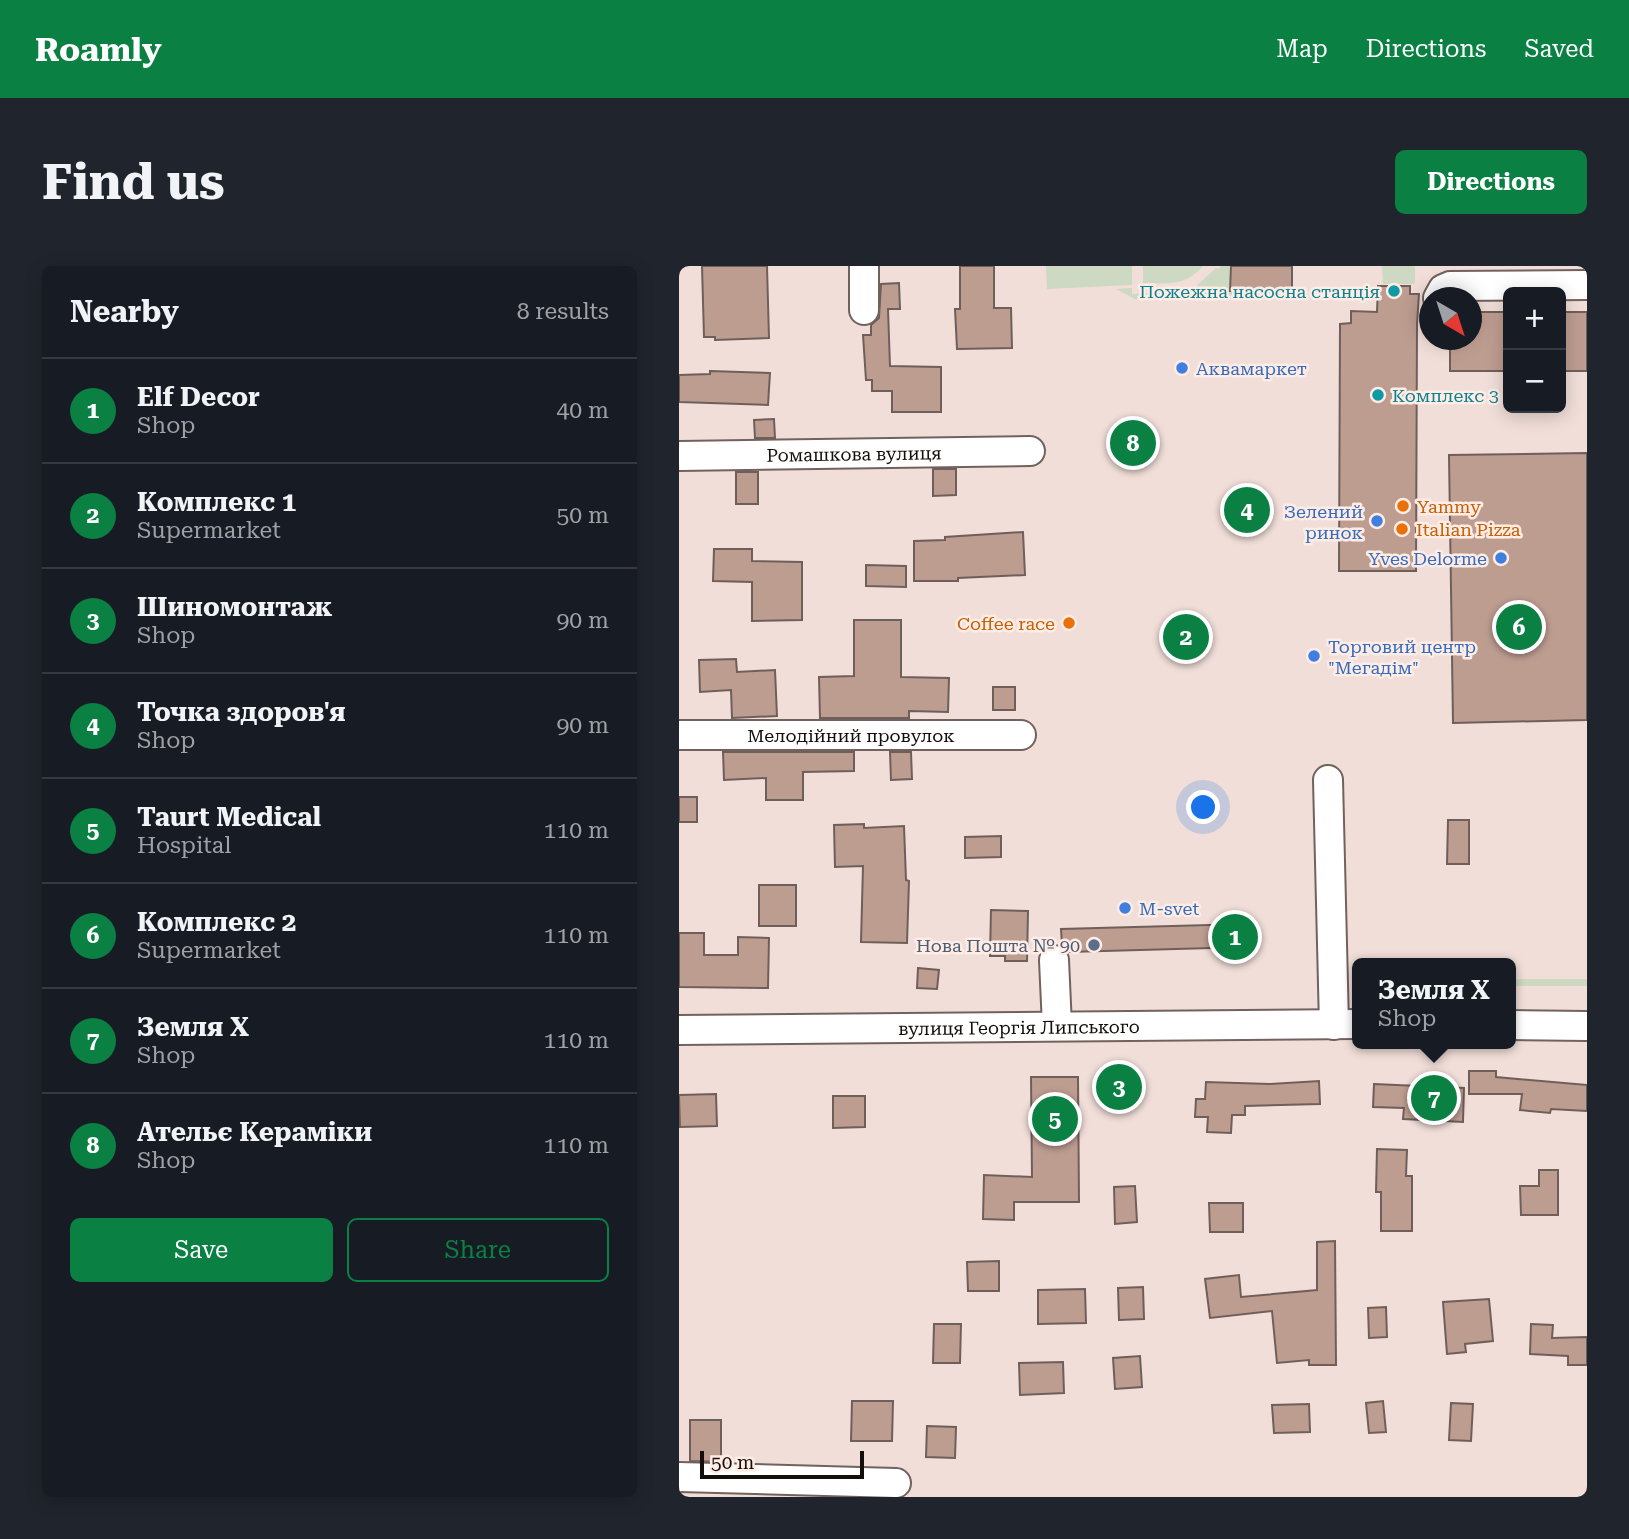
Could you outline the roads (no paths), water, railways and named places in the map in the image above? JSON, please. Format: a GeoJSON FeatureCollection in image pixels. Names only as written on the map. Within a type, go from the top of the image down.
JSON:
{"type":"FeatureCollection","features":[{"type":"Feature","properties":{"kind":"street"},"geometry":{"type":"LineString","coordinates":[[864,266],[864,310]]}},
{"type":"Feature","properties":{"kind":"street"},"geometry":{"type":"LineString","coordinates":[[1448,287],[1587,285]]}},
{"type":"Feature","properties":{"kind":"street","name":"Ромашкова вулиця"},"geometry":{"type":"LineString","coordinates":[[679,456],[1030,451]]}},
{"type":"Feature","properties":{"kind":"street","name":"Мелодійний провулок"},"geometry":{"type":"LineString","coordinates":[[679,735],[1021,735]]}},
{"type":"Feature","properties":{"kind":"street"},"geometry":{"type":"LineString","coordinates":[[1328,780],[1345,1024]]}},
{"type":"Feature","properties":{"kind":"street"},"geometry":{"type":"LineString","coordinates":[[1054,960],[1057,1026]]}},
{"type":"Feature","properties":{"kind":"street","name":"вулиця Георгія Липського"},"geometry":{"type":"LineString","coordinates":[[679,1030],[1345,1024]]}},
{"type":"Feature","properties":{"kind":"street"},"geometry":{"type":"LineString","coordinates":[[1516,1025],[1587,1026]]}},
{"type":"Feature","properties":{"kind":"street"},"geometry":{"type":"LineString","coordinates":[[679,1477],[896,1483]]}},
{"type":"Feature","properties":{"kind":"place","name":"Пожежна насосна станція"},"geometry":{"type":"Point","coordinates":[1394,291]}},
{"type":"Feature","properties":{"kind":"place","name":"Аквамаркет"},"geometry":{"type":"Point","coordinates":[1182,368]}},
{"type":"Feature","properties":{"kind":"place","name":"Комплекс 3"},"geometry":{"type":"Point","coordinates":[1378,395]}},
{"type":"Feature","properties":{"kind":"place","name":"Ательє Кераміки"},"geometry":{"type":"Point","coordinates":[1133,443]}},
{"type":"Feature","properties":{"kind":"place","name":"Yammy"},"geometry":{"type":"Point","coordinates":[1403,506]}},
{"type":"Feature","properties":{"kind":"place","name":"Точка здоров'я"},"geometry":{"type":"Point","coordinates":[1247,510]}},
{"type":"Feature","properties":{"kind":"place","name":"Зелений ринок"},"geometry":{"type":"Point","coordinates":[1377,521]}},
{"type":"Feature","properties":{"kind":"place","name":"Italian Pizza"},"geometry":{"type":"Point","coordinates":[1402,529]}},
{"type":"Feature","properties":{"kind":"place","name":"Yves Delorme"},"geometry":{"type":"Point","coordinates":[1501,558]}},
{"type":"Feature","properties":{"kind":"place","name":"Coffee race"},"geometry":{"type":"Point","coordinates":[1069,623]}},
{"type":"Feature","properties":{"kind":"place","name":"Комплекс 2"},"geometry":{"type":"Point","coordinates":[1519,627]}},
{"type":"Feature","properties":{"kind":"place","name":"Комплекс 1"},"geometry":{"type":"Point","coordinates":[1186,637]}},
{"type":"Feature","properties":{"kind":"place","name":"Торговий центр \"Мегадім\""},"geometry":{"type":"Point","coordinates":[1314,656]}},
{"type":"Feature","properties":{"kind":"place","name":"M-svet"},"geometry":{"type":"Point","coordinates":[1125,908]}},
{"type":"Feature","properties":{"kind":"place","name":"Elf Decor"},"geometry":{"type":"Point","coordinates":[1235,937]}},
{"type":"Feature","properties":{"kind":"place","name":"Нова Пошта № 90"},"geometry":{"type":"Point","coordinates":[1094,945]}},
{"type":"Feature","properties":{"kind":"place","name":"Шиномонтаж"},"geometry":{"type":"Point","coordinates":[1119,1087]}},
{"type":"Feature","properties":{"kind":"place","name":"Земля Х"},"geometry":{"type":"Point","coordinates":[1434,1098]}},
{"type":"Feature","properties":{"kind":"place","name":"Taurt Medical"},"geometry":{"type":"Point","coordinates":[1055,1119]}}]}
